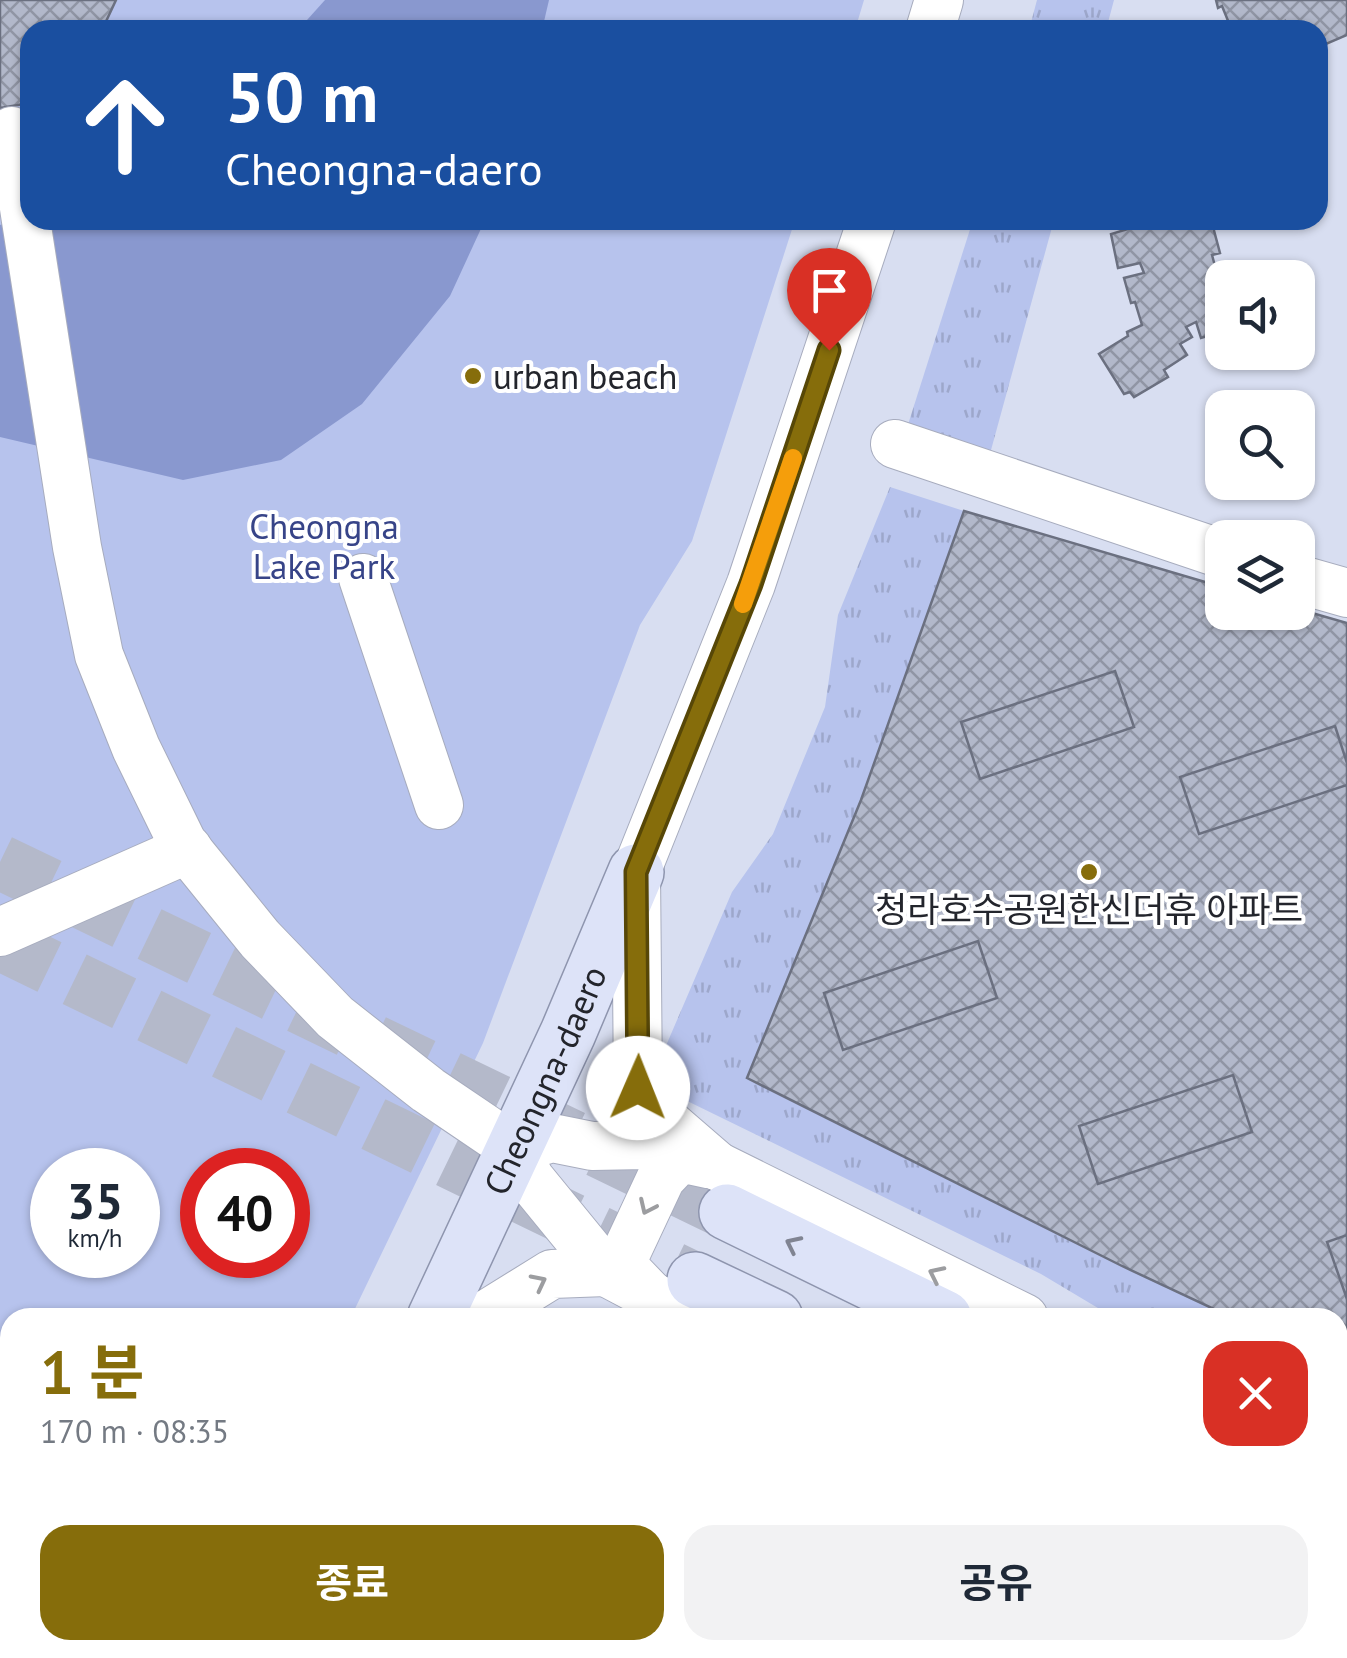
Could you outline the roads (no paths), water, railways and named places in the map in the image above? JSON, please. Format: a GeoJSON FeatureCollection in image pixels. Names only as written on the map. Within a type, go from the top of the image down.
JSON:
{"type":"FeatureCollection","features":[{"type":"Feature","properties":{"kind":"main road","name":"Cheongna-daero"},"geometry":{"type":"LineString","coordinates":[[441,1308],[636,872]]}},
{"type":"Feature","properties":{"kind":"main road"},"geometry":{"type":"LineString","coordinates":[[722,1189],[927,1308]]}},
{"type":"Feature","properties":{"kind":"main road"},"geometry":{"type":"LineString","coordinates":[[681,1299],[726,1308]]}},
{"type":"Feature","properties":{"kind":"street"},"geometry":{"type":"LineString","coordinates":[[12,131],[20,183]]}},
{"type":"Feature","properties":{"kind":"street"},"geometry":{"type":"LineString","coordinates":[[27,230],[76,547],[99,655],[136,748],[188,850],[260,939],[335,1017],[428,1090],[515,1149],[530,1179],[606,1272]]}},
{"type":"Feature","properties":{"kind":"street","name":"Cheongna-daero"},"geometry":{"type":"LineString","coordinates":[[636,872],[751,584],[869,230]]}},
{"type":"Feature","properties":{"kind":"street"},"geometry":{"type":"LineString","coordinates":[[895,444],[1205,548]]}},
{"type":"Feature","properties":{"kind":"street"},"geometry":{"type":"LineString","coordinates":[[363,578],[440,804]]}},
{"type":"Feature","properties":{"kind":"street"},"geometry":{"type":"LineString","coordinates":[[1315,584],[1347,593]]}},
{"type":"Feature","properties":{"kind":"street"},"geometry":{"type":"LineString","coordinates":[[0,932],[188,850]]}},
{"type":"Feature","properties":{"kind":"street"},"geometry":{"type":"LineString","coordinates":[[636,872],[638,1088],[722,1189]]}},
{"type":"Feature","properties":{"kind":"street"},"geometry":{"type":"LineString","coordinates":[[515,1149],[552,1138],[592,1146],[645,1145],[722,1189],[1001,1308]]}},
{"type":"Feature","properties":{"kind":"street"},"geometry":{"type":"LineString","coordinates":[[681,1299],[628,1272],[624,1257],[661,1178],[680,1158],[722,1189]]}},
{"type":"Feature","properties":{"kind":"street"},"geometry":{"type":"LineString","coordinates":[[494,1308],[552,1274],[606,1272],[681,1299]]}},
{"type":"Feature","properties":{"kind":"tunnel"},"geometry":{"type":"LineString","coordinates":[[0,862],[727,1212]]}},
{"type":"Feature","properties":{"kind":"tunnel"},"geometry":{"type":"LineString","coordinates":[[0,943],[695,1280]]}},
{"type":"Feature","properties":{"kind":"place","name":"urban beach"},"geometry":{"type":"Point","coordinates":[473,376]}},
{"type":"Feature","properties":{"kind":"place","name":"청라호수공원한신더휴 아파트"},"geometry":{"type":"Point","coordinates":[1089,872]}},
{"type":"Feature","properties":{"kind":"park label","name":"Cheongna Lake Park"},"geometry":{"type":"Point","coordinates":[324,546]}}]}
